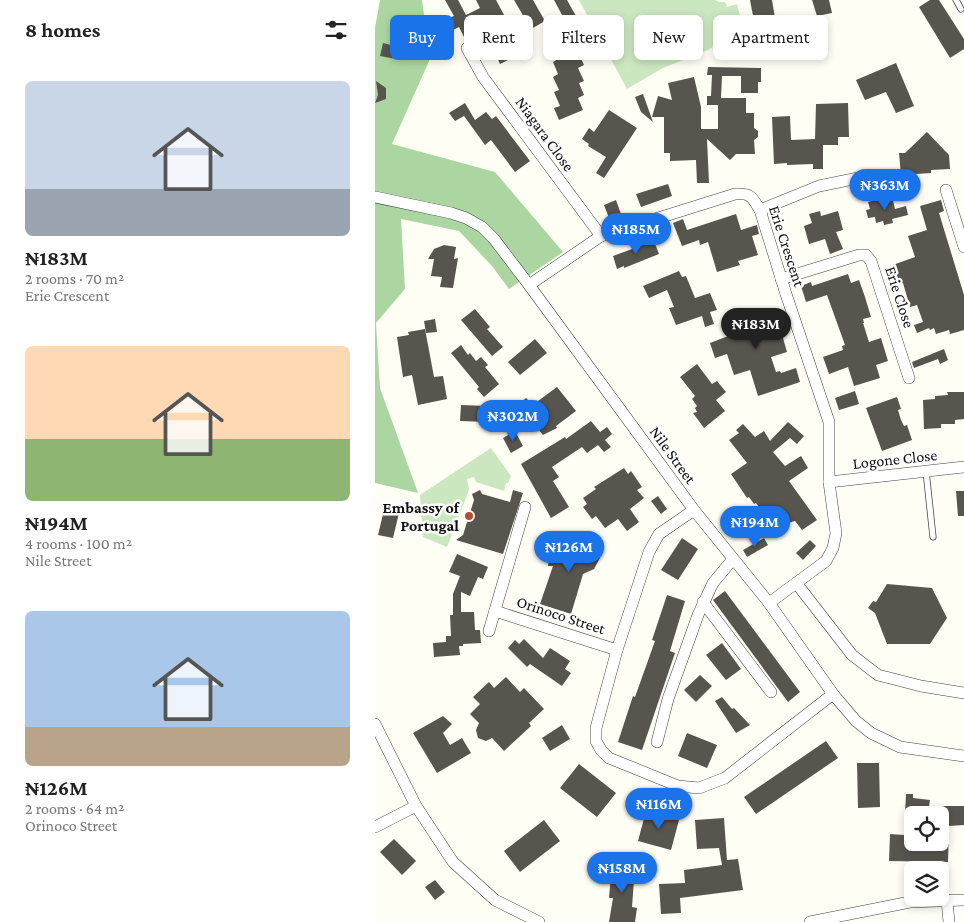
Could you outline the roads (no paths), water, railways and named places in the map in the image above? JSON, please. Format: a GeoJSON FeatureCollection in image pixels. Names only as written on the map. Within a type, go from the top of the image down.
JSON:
{"type":"FeatureCollection","features":[{"type":"Feature","properties":{"kind":"street","name":"Niagara Close"},"geometry":{"type":"LineString","coordinates":[[473,60],[483,78],[601,236]]}},
{"type":"Feature","properties":{"kind":"street"},"geometry":{"type":"LineString","coordinates":[[760,210],[819,186],[867,176]]}},
{"type":"Feature","properties":{"kind":"street"},"geometry":{"type":"LineString","coordinates":[[947,190],[964,247]]}},
{"type":"Feature","properties":{"kind":"street","name":"Erie Crescent"},"geometry":{"type":"LineString","coordinates":[[529,285],[601,236],[735,194],[744,193],[753,197],[760,210],[829,422],[829,482],[836,533],[833,548],[826,561],[769,603]]}},
{"type":"Feature","properties":{"kind":"street","name":"Nile Street"},"geometry":{"type":"LineString","coordinates":[[375,197],[451,213],[467,218],[482,227],[494,239],[529,285],[694,510],[769,603],[833,694],[856,721],[871,733],[900,747],[964,756]]}},
{"type":"Feature","properties":{"kind":"street","name":"Erie Close"},"geometry":{"type":"LineString","coordinates":[[781,279],[859,254],[866,255],[871,260],[909,378]]}},
{"type":"Feature","properties":{"kind":"street","name":"Logone Close"},"geometry":{"type":"LineString","coordinates":[[829,482],[964,467]]}},
{"type":"Feature","properties":{"kind":"street","name":"Orinoco Street"},"geometry":{"type":"LineString","coordinates":[[489,631],[525,507]]}},
{"type":"Feature","properties":{"kind":"street"},"geometry":{"type":"LineString","coordinates":[[694,510],[659,534],[649,552],[598,716],[596,741],[601,750],[609,758],[678,786],[699,788],[725,778],[833,694]]}},
{"type":"Feature","properties":{"kind":"street"},"geometry":{"type":"LineString","coordinates":[[657,742],[668,699],[703,602],[713,582],[733,559]]}},
{"type":"Feature","properties":{"kind":"street"},"geometry":{"type":"LineString","coordinates":[[797,584],[852,655],[878,675],[921,686],[964,693]]}},
{"type":"Feature","properties":{"kind":"street"},"geometry":{"type":"LineString","coordinates":[[703,602],[771,692]]}},
{"type":"Feature","properties":{"kind":"street","name":"Orinoco Street"},"geometry":{"type":"LineString","coordinates":[[495,611],[617,650]]}},
{"type":"Feature","properties":{"kind":"street"},"geometry":{"type":"LineString","coordinates":[[375,724],[416,806],[453,862],[495,900],[539,922]]}},
{"type":"Feature","properties":{"kind":"street"},"geometry":{"type":"LineString","coordinates":[[375,827],[416,806]]}},
{"type":"Feature","properties":{"kind":"street"},"geometry":{"type":"LineString","coordinates":[[949,900],[964,900]]}},
{"type":"Feature","properties":{"kind":"street"},"geometry":{"type":"LineString","coordinates":[[811,922],[904,903]]}},
{"type":"Feature","properties":{"kind":"street"},"geometry":{"type":"LineString","coordinates":[[948,906],[949,922]]}},
{"type":"Feature","properties":{"kind":"lane"},"geometry":{"type":"LineString","coordinates":[[956,0],[961,9]]}},
{"type":"Feature","properties":{"kind":"lane"},"geometry":{"type":"LineString","coordinates":[[926,472],[933,537]]}},
{"type":"Feature","properties":{"kind":"place","name":"Embassy of Portugal"},"geometry":{"type":"Point","coordinates":[469,516]}}]}
